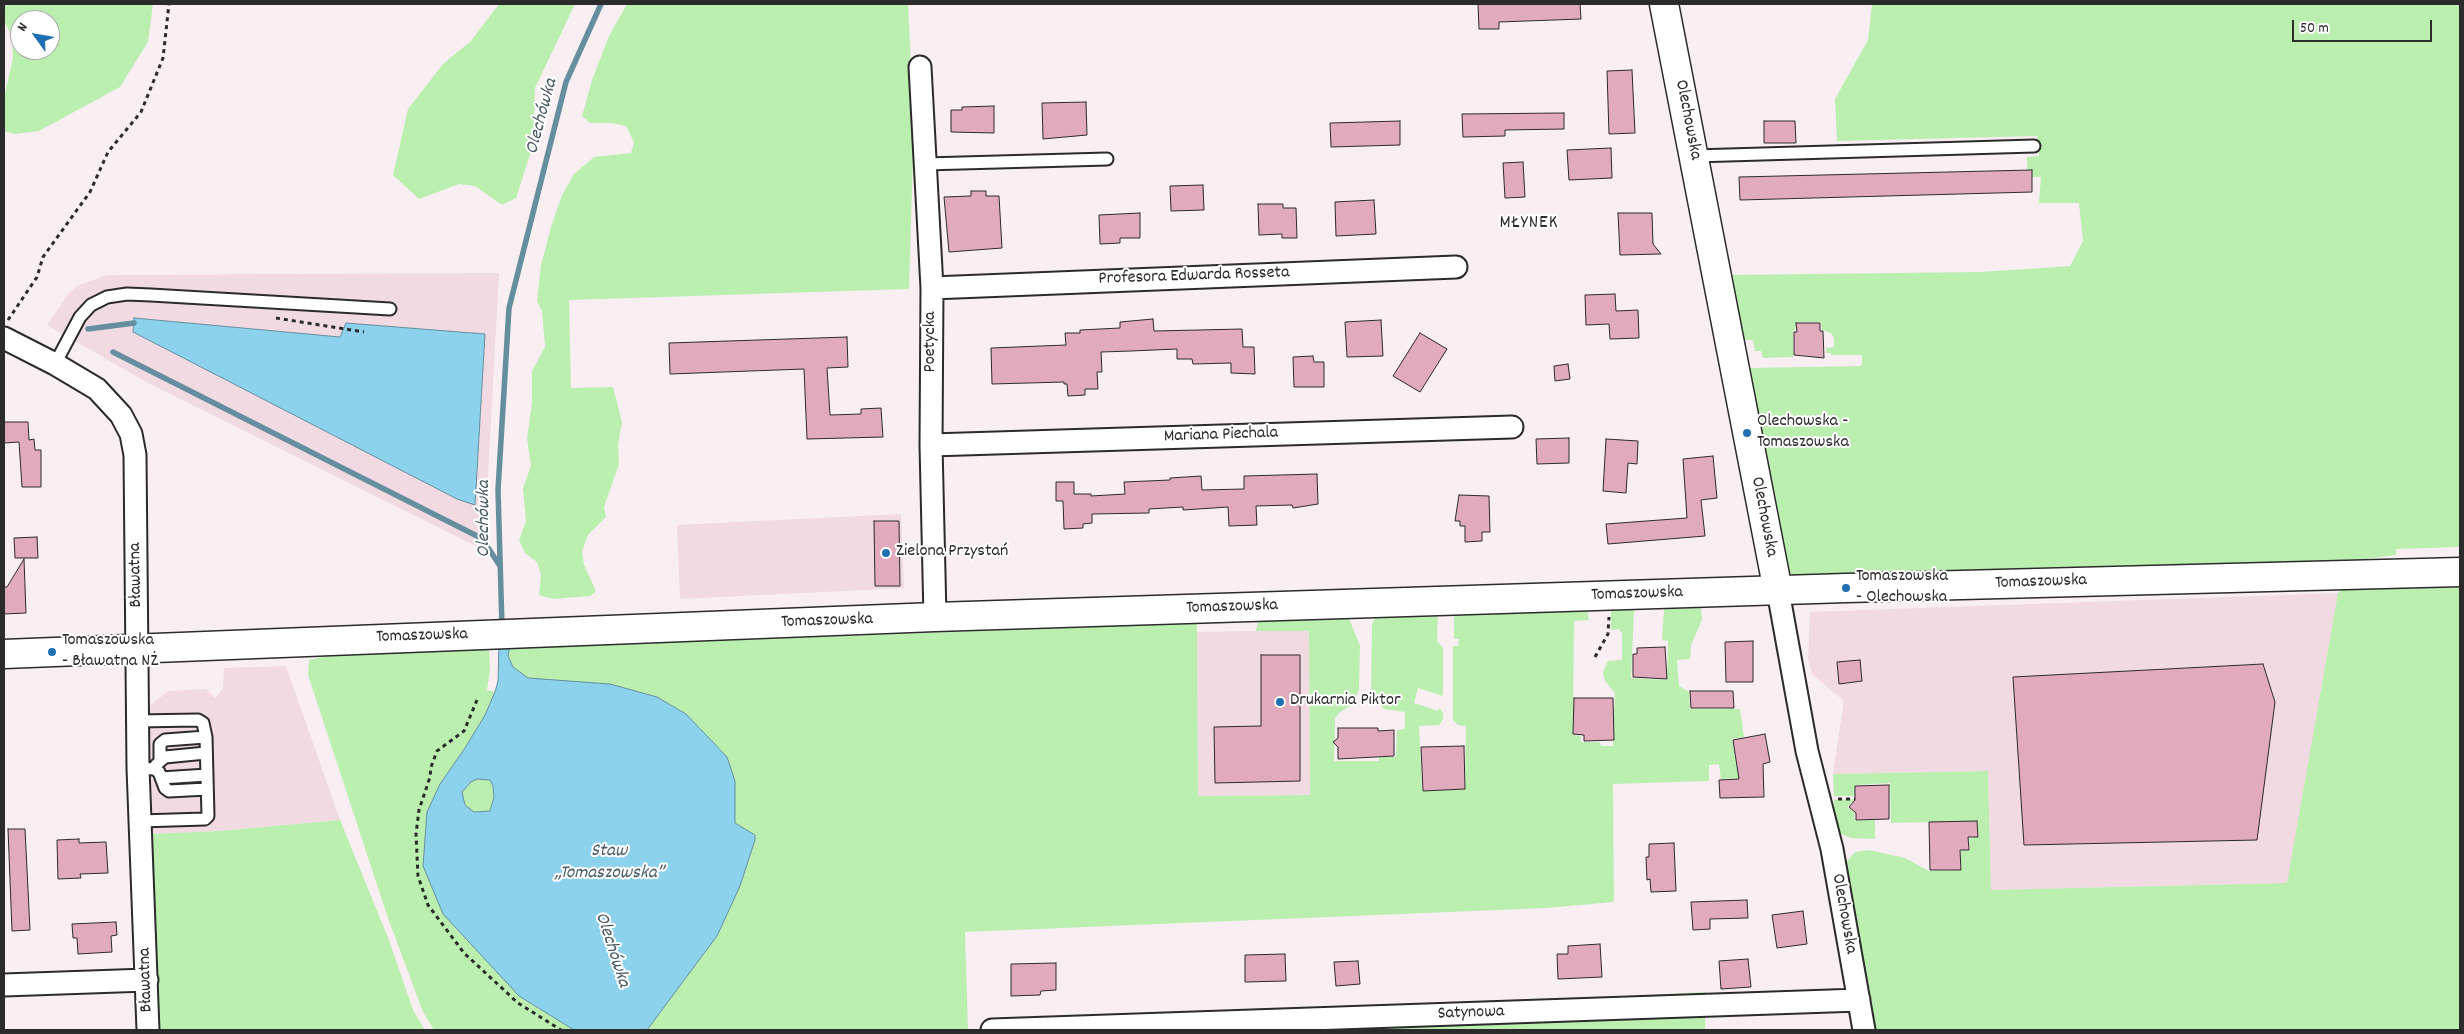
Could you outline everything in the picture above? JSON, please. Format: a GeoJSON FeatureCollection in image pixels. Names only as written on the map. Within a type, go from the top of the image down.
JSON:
{"type":"FeatureCollection","features":[{"type":"Feature","properties":{"kind":"street","name":"Olechowska"},"geometry":{"type":"LineString","coordinates":[[1664,4],[1778,591],[1807,751],[1832,849],[1864,1030]]}},
{"type":"Feature","properties":{"kind":"street","name":"Poetycka"},"geometry":{"type":"LineString","coordinates":[[920,67],[932,288],[931,445],[935,618]]}},
{"type":"Feature","properties":{"kind":"street","name":"Profesora Edwarda Rosseta"},"geometry":{"type":"LineString","coordinates":[[932,288],[1456,267]]}},
{"type":"Feature","properties":{"kind":"street","name":"Bławatna"},"geometry":{"type":"LineString","coordinates":[[4,338],[55,364],[97,389],[121,415],[131,434],[135,455],[138,649],[137,721],[153,769],[140,821],[148,1030]]}},
{"type":"Feature","properties":{"kind":"street","name":"Mariana Piechala"},"geometry":{"type":"LineString","coordinates":[[931,445],[1512,427]]}},
{"type":"Feature","properties":{"kind":"street","name":"Tomaszowska"},"geometry":{"type":"LineString","coordinates":[[4,654],[935,618],[1778,591],[2460,572]]}},
{"type":"Feature","properties":{"kind":"street"},"geometry":{"type":"LineString","coordinates":[[4,985],[147,980]]}},
{"type":"Feature","properties":{"kind":"street","name":"Satynowa"},"geometry":{"type":"LineString","coordinates":[[992,1030],[1859,1000]]}},
{"type":"Feature","properties":{"kind":"lane"},"geometry":{"type":"LineString","coordinates":[[1694,156],[2034,146]]}},
{"type":"Feature","properties":{"kind":"lane"},"geometry":{"type":"LineString","coordinates":[[924,164],[1107,158]]}},
{"type":"Feature","properties":{"kind":"lane"},"geometry":{"type":"LineString","coordinates":[[55,364],[80,317],[92,305],[106,297],[127,294],[151,295],[390,309]]}},
{"type":"Feature","properties":{"kind":"lane"},"geometry":{"type":"LineString","coordinates":[[137,721],[198,720],[203,723],[206,737],[208,816],[205,819],[140,821]]}},
{"type":"Feature","properties":{"kind":"lane"},"geometry":{"type":"LineString","coordinates":[[206,737],[165,740],[160,744],[153,769],[169,791],[207,789]]}},
{"type":"Feature","properties":{"kind":"lane"},"geometry":{"type":"LineString","coordinates":[[153,769],[165,757],[206,753]]}},
{"type":"Feature","properties":{"kind":"lane"},"geometry":{"type":"LineString","coordinates":[[153,769],[207,775]]}},
{"type":"Feature","properties":{"kind":"path"},"geometry":{"type":"LineString","coordinates":[[4,326],[37,277],[43,257],[90,192],[108,152],[140,112],[163,58],[169,4]]}},
{"type":"Feature","properties":{"kind":"path"},"geometry":{"type":"LineString","coordinates":[[1595,657],[1608,634],[1609,613]]}},
{"type":"Feature","properties":{"kind":"path"},"geometry":{"type":"LineString","coordinates":[[477,700],[464,731],[436,752],[419,810],[416,834],[418,876],[428,905],[464,953],[518,1003],[561,1030]]}},
{"type":"Feature","properties":{"kind":"shaded area"},"geometry":{"type":"Polygon","coordinates":[[[499,273],[484,550],[150,384],[47,325],[69,293],[77,286],[107,275],[499,273]]]}},
{"type":"Feature","properties":{"kind":"shaded area"},"geometry":{"type":"Polygon","coordinates":[[[901,514],[904,588],[680,599],[677,525],[901,514]]]}},
{"type":"Feature","properties":{"kind":"shaded area"},"geometry":{"type":"Polygon","coordinates":[[[2338,593],[2288,883],[1991,890],[1988,771],[1833,774],[1844,701],[1812,674],[1808,658],[1810,612],[2338,593]]]}},
{"type":"Feature","properties":{"kind":"shaded area","name":"Drukarnia Piktor"},"geometry":{"type":"Polygon","coordinates":[[[1309,630],[1310,795],[1198,796],[1197,632],[1309,630]]]}},
{"type":"Feature","properties":{"kind":"shaded area"},"geometry":{"type":"Polygon","coordinates":[[[286,666],[340,820],[219,831],[151,834],[147,707],[169,691],[206,689],[215,698],[223,689],[224,668],[286,666]]]}},
{"type":"Feature","properties":{"kind":"green space"},"geometry":{"type":"Polygon","coordinates":[[[4,4],[153,4],[148,42],[120,87],[39,131],[14,134],[4,131],[4,98],[13,60],[60,60],[60,10],[10,10],[10,33],[4,20],[4,4]]]}},
{"type":"Feature","properties":{"kind":"green space"},"geometry":{"type":"Polygon","coordinates":[[[499,4],[575,4],[535,88],[533,145],[516,198],[502,205],[475,186],[459,184],[419,199],[393,175],[408,109],[443,64],[471,41],[499,4]]]}},
{"type":"Feature","properties":{"kind":"green space"},"geometry":{"type":"Polygon","coordinates":[[[627,4],[908,4],[914,125],[909,289],[569,300],[571,388],[613,387],[622,422],[618,445],[619,464],[604,507],[606,517],[588,535],[582,551],[584,565],[596,591],[590,596],[553,599],[539,595],[541,575],[537,562],[525,553],[519,540],[526,521],[523,488],[531,466],[527,438],[532,403],[532,371],[545,347],[542,311],[537,301],[541,265],[562,195],[574,174],[594,157],[631,153],[634,142],[626,126],[611,123],[590,123],[582,116],[592,80],[609,36],[627,4]]]}},
{"type":"Feature","properties":{"kind":"green space"},"geometry":{"type":"Polygon","coordinates":[[[1872,4],[2460,4],[2460,547],[2396,549],[2396,555],[2315,565],[1878,578],[1877,573],[1797,578],[1791,575],[1787,571],[1775,523],[1779,522],[1774,488],[1769,489],[1745,373],[1750,368],[1862,366],[1862,355],[1831,355],[1831,353],[1826,353],[1826,348],[1834,347],[1834,338],[1831,333],[1822,330],[1821,322],[1796,322],[1795,330],[1793,331],[1793,357],[1763,358],[1761,351],[1755,351],[1753,340],[1738,340],[1726,275],[1981,272],[2070,266],[2083,241],[2079,203],[2039,203],[2041,177],[2032,177],[2032,170],[2027,170],[2027,157],[2039,156],[2037,136],[1837,141],[1835,99],[1868,40],[1872,4]]]}},
{"type":"Feature","properties":{"kind":"green space"},"geometry":{"type":"Polygon","coordinates":[[[2460,587],[2460,1030],[1872,1030],[1845,864],[1855,852],[1869,850],[1905,858],[1929,871],[1961,870],[1961,851],[1970,850],[1969,838],[1979,837],[1977,821],[1891,823],[1890,783],[1855,785],[1855,796],[1834,796],[1833,774],[1988,771],[1991,890],[2287,883],[2338,593],[2342,590],[2460,587]]]}},
{"type":"Feature","properties":{"kind":"green space"},"geometry":{"type":"Polygon","coordinates":[[[1701,608],[1702,620],[1691,645],[1690,659],[1677,660],[1679,686],[1689,692],[1690,709],[1740,709],[1744,737],[1732,739],[1739,778],[1721,779],[1719,764],[1709,765],[1709,781],[1613,784],[1614,902],[1546,908],[965,932],[968,1030],[647,1030],[695,964],[749,860],[755,840],[755,835],[735,823],[735,781],[727,757],[686,714],[657,697],[528,678],[513,667],[508,656],[510,645],[519,644],[520,648],[1197,623],[1198,796],[1310,795],[1309,631],[1256,631],[1258,621],[1348,616],[1360,646],[1359,690],[1353,704],[1339,713],[1335,719],[1334,761],[1379,761],[1379,757],[1396,757],[1397,730],[1405,729],[1405,712],[1384,709],[1371,695],[1372,624],[1376,616],[1438,613],[1437,641],[1443,648],[1443,696],[1418,688],[1414,703],[1438,711],[1439,708],[1443,713],[1443,719],[1439,725],[1419,726],[1422,791],[1465,789],[1466,726],[1458,725],[1453,720],[1453,646],[1458,646],[1459,639],[1454,639],[1454,613],[1587,610],[1589,620],[1574,621],[1573,735],[1581,736],[1581,742],[1600,742],[1601,746],[1613,746],[1615,693],[1605,681],[1603,672],[1608,661],[1622,660],[1622,633],[1619,629],[1611,630],[1611,609],[1634,609],[1631,678],[1667,680],[1668,641],[1662,640],[1664,609],[1701,608]]]}},
{"type":"Feature","properties":{"kind":"green space"},"geometry":{"type":"Polygon","coordinates":[[[489,647],[490,670],[487,690],[495,692],[485,715],[440,784],[427,812],[423,866],[519,996],[574,1030],[434,1030],[423,1012],[388,918],[308,675],[309,660],[337,654],[489,647]]]}},
{"type":"Feature","properties":{"kind":"green space"},"geometry":{"type":"Polygon","coordinates":[[[477,779],[490,780],[493,786],[494,797],[490,811],[474,812],[468,810],[465,805],[462,792],[471,782],[477,779]]]}},
{"type":"Feature","properties":{"kind":"green space"},"geometry":{"type":"Polygon","coordinates":[[[1855,799],[1847,807],[1854,812],[1855,821],[1875,820],[1875,839],[1851,838],[1837,832],[1834,819],[1834,800],[1855,799]]]}},
{"type":"Feature","properties":{"kind":"green space"},"geometry":{"type":"Polygon","coordinates":[[[340,820],[389,940],[413,1010],[425,1030],[156,1030],[151,834],[219,831],[340,820]]]}},
{"type":"Feature","properties":{"kind":"green space"},"geometry":{"type":"Polygon","coordinates":[[[1706,992],[1705,1030],[1082,1030],[1195,1026],[1550,1000],[1706,992]]]}},
{"type":"Feature","properties":{"kind":"water"},"geometry":{"type":"Polygon","coordinates":[[[134,318],[340,337],[346,323],[485,334],[475,505],[457,499],[133,332],[134,318]]]}},
{"type":"Feature","properties":{"kind":"water","name":"Staw „Tomaszowska”"},"geometry":{"type":"Polygon","coordinates":[[[499,645],[510,645],[508,656],[513,667],[528,678],[610,684],[657,697],[686,714],[727,757],[735,781],[735,823],[755,835],[755,840],[740,886],[717,936],[647,1030],[574,1030],[519,996],[443,914],[423,866],[427,812],[440,784],[485,715],[498,681],[499,645]],[[477,779],[471,782],[462,792],[465,805],[474,812],[490,811],[494,797],[493,786],[490,780],[477,779]]]}},
{"type":"Feature","properties":{"kind":"building"},"geometry":{"type":"Polygon","coordinates":[[[1478,4],[1580,4],[1581,19],[1499,22],[1499,29],[1479,29],[1478,4]]]}},
{"type":"Feature","properties":{"kind":"building"},"geometry":{"type":"Polygon","coordinates":[[[1632,70],[1635,133],[1609,134],[1607,71],[1632,70]]]}},
{"type":"Feature","properties":{"kind":"building"},"geometry":{"type":"Polygon","coordinates":[[[1086,102],[1087,135],[1043,139],[1042,103],[1086,102]]]}},
{"type":"Feature","properties":{"kind":"building"},"geometry":{"type":"Polygon","coordinates":[[[994,106],[994,133],[951,132],[951,110],[962,110],[962,107],[994,106]]]}},
{"type":"Feature","properties":{"kind":"building"},"geometry":{"type":"Polygon","coordinates":[[[1564,113],[1564,129],[1505,130],[1505,136],[1463,137],[1462,114],[1564,113]]]}},
{"type":"Feature","properties":{"kind":"building"},"geometry":{"type":"Polygon","coordinates":[[[1400,121],[1400,145],[1331,147],[1330,123],[1400,121]]]}},
{"type":"Feature","properties":{"kind":"building"},"geometry":{"type":"Polygon","coordinates":[[[1764,121],[1795,121],[1796,143],[1764,143],[1764,121]]]}},
{"type":"Feature","properties":{"kind":"building"},"geometry":{"type":"Polygon","coordinates":[[[1611,148],[1612,178],[1569,180],[1567,150],[1611,148]]]}},
{"type":"Feature","properties":{"kind":"building"},"geometry":{"type":"Polygon","coordinates":[[[1523,162],[1525,197],[1505,198],[1503,163],[1523,162]]]}},
{"type":"Feature","properties":{"kind":"building"},"geometry":{"type":"Polygon","coordinates":[[[2032,170],[2032,192],[1740,200],[1739,177],[2032,170]]]}},
{"type":"Feature","properties":{"kind":"building"},"geometry":{"type":"Polygon","coordinates":[[[1203,185],[1204,210],[1171,211],[1170,186],[1203,185]]]}},
{"type":"Feature","properties":{"kind":"building"},"geometry":{"type":"Polygon","coordinates":[[[971,191],[986,191],[986,196],[999,196],[1002,248],[949,252],[944,197],[971,196],[971,191]]]}},
{"type":"Feature","properties":{"kind":"building"},"geometry":{"type":"Polygon","coordinates":[[[1374,200],[1376,234],[1336,236],[1335,202],[1374,200]]]}},
{"type":"Feature","properties":{"kind":"building"},"geometry":{"type":"Polygon","coordinates":[[[1258,204],[1283,204],[1283,208],[1296,208],[1297,238],[1282,238],[1282,234],[1259,235],[1258,204]]]}},
{"type":"Feature","properties":{"kind":"building"},"geometry":{"type":"Polygon","coordinates":[[[1140,213],[1140,238],[1120,238],[1120,243],[1100,244],[1099,215],[1140,213]]]}},
{"type":"Feature","properties":{"kind":"building"},"geometry":{"type":"Polygon","coordinates":[[[1618,213],[1652,213],[1653,244],[1661,254],[1620,255],[1618,213]]]}},
{"type":"Feature","properties":{"kind":"building"},"geometry":{"type":"Polygon","coordinates":[[[1615,294],[1616,311],[1638,310],[1639,338],[1610,339],[1609,324],[1586,325],[1585,295],[1615,294]]]}},
{"type":"Feature","properties":{"kind":"building"},"geometry":{"type":"Polygon","coordinates":[[[1153,319],[1154,331],[1242,329],[1243,347],[1254,347],[1255,374],[1231,373],[1231,363],[1193,364],[1192,359],[1177,359],[1177,349],[1101,352],[1102,372],[1097,372],[1098,389],[1085,389],[1085,395],[1068,396],[1067,384],[1064,384],[1064,382],[992,384],[991,348],[1066,345],[1065,333],[1080,333],[1080,330],[1120,328],[1120,322],[1153,319]]]}},
{"type":"Feature","properties":{"kind":"building"},"geometry":{"type":"Polygon","coordinates":[[[1381,320],[1383,356],[1347,357],[1345,322],[1381,320]]]}},
{"type":"Feature","properties":{"kind":"building"},"geometry":{"type":"Polygon","coordinates":[[[1796,323],[1820,323],[1820,331],[1823,331],[1824,358],[1794,355],[1794,332],[1797,332],[1796,323]]]}},
{"type":"Feature","properties":{"kind":"building"},"geometry":{"type":"Polygon","coordinates":[[[1420,333],[1447,349],[1420,392],[1393,376],[1420,333]]]}},
{"type":"Feature","properties":{"kind":"building"},"geometry":{"type":"Polygon","coordinates":[[[847,337],[848,367],[827,368],[830,415],[861,414],[861,409],[881,408],[883,437],[807,439],[804,369],[670,374],[669,343],[847,337]]]}},
{"type":"Feature","properties":{"kind":"building"},"geometry":{"type":"Polygon","coordinates":[[[1313,356],[1314,362],[1324,362],[1324,387],[1294,387],[1293,357],[1313,356]]]}},
{"type":"Feature","properties":{"kind":"building"},"geometry":{"type":"Polygon","coordinates":[[[1568,364],[1570,379],[1555,381],[1554,366],[1568,364]]]}},
{"type":"Feature","properties":{"kind":"building"},"geometry":{"type":"Polygon","coordinates":[[[4,422],[28,422],[29,440],[34,439],[35,450],[41,450],[41,487],[22,487],[19,442],[4,443],[4,422]]]}},
{"type":"Feature","properties":{"kind":"building"},"geometry":{"type":"Polygon","coordinates":[[[1569,438],[1569,463],[1537,464],[1536,439],[1569,438]]]}},
{"type":"Feature","properties":{"kind":"building"},"geometry":{"type":"Polygon","coordinates":[[[1606,439],[1638,441],[1637,464],[1628,463],[1626,493],[1603,491],[1606,439]]]}},
{"type":"Feature","properties":{"kind":"building"},"geometry":{"type":"Polygon","coordinates":[[[1713,456],[1717,498],[1701,500],[1705,536],[1608,544],[1606,524],[1687,518],[1683,459],[1713,456]]]}},
{"type":"Feature","properties":{"kind":"building"},"geometry":{"type":"Polygon","coordinates":[[[1317,474],[1318,504],[1293,508],[1292,505],[1256,506],[1257,525],[1229,526],[1228,507],[1183,510],[1183,507],[1149,509],[1149,513],[1092,514],[1092,523],[1083,524],[1083,528],[1064,529],[1063,501],[1056,501],[1056,482],[1074,482],[1074,494],[1091,494],[1091,496],[1125,494],[1124,482],[1170,480],[1170,478],[1201,476],[1202,490],[1244,489],[1244,476],[1317,474]]]}},
{"type":"Feature","properties":{"kind":"building"},"geometry":{"type":"Polygon","coordinates":[[[1459,495],[1489,496],[1490,532],[1482,532],[1482,541],[1465,542],[1465,526],[1460,526],[1460,521],[1455,521],[1459,495]]]}},
{"type":"Feature","properties":{"kind":"building"},"geometry":{"type":"Polygon","coordinates":[[[874,521],[899,521],[900,586],[875,586],[874,521]]]}},
{"type":"Feature","properties":{"kind":"building"},"geometry":{"type":"Polygon","coordinates":[[[37,537],[38,558],[15,558],[14,538],[37,537]]]}},
{"type":"Feature","properties":{"kind":"building"},"geometry":{"type":"Polygon","coordinates":[[[24,559],[26,613],[4,614],[4,587],[7,587],[24,559]]]}},
{"type":"Feature","properties":{"kind":"building"},"geometry":{"type":"Polygon","coordinates":[[[1753,641],[1753,682],[1726,682],[1725,642],[1753,641]]]}},
{"type":"Feature","properties":{"kind":"building"},"geometry":{"type":"Polygon","coordinates":[[[1665,647],[1667,679],[1633,677],[1633,654],[1637,654],[1637,648],[1665,647]]]}},
{"type":"Feature","properties":{"kind":"building"},"geometry":{"type":"Polygon","coordinates":[[[1261,655],[1300,655],[1300,781],[1215,783],[1214,727],[1261,726],[1261,655]]]}},
{"type":"Feature","properties":{"kind":"building"},"geometry":{"type":"Polygon","coordinates":[[[1860,660],[1862,681],[1839,684],[1837,662],[1860,660]]]}},
{"type":"Feature","properties":{"kind":"building"},"geometry":{"type":"Polygon","coordinates":[[[2263,664],[2275,702],[2257,840],[2024,845],[2013,677],[2263,664]]]}},
{"type":"Feature","properties":{"kind":"building"},"geometry":{"type":"Polygon","coordinates":[[[1690,691],[1733,691],[1734,708],[1691,708],[1690,691]]]}},
{"type":"Feature","properties":{"kind":"building"},"geometry":{"type":"Polygon","coordinates":[[[1574,698],[1613,698],[1614,740],[1584,741],[1584,735],[1573,734],[1574,698]]]}},
{"type":"Feature","properties":{"kind":"building"},"geometry":{"type":"Polygon","coordinates":[[[1338,728],[1378,728],[1378,731],[1394,730],[1394,756],[1338,759],[1338,747],[1333,742],[1338,738],[1338,728]]]}},
{"type":"Feature","properties":{"kind":"building"},"geometry":{"type":"Polygon","coordinates":[[[1765,734],[1770,762],[1763,764],[1764,797],[1720,798],[1719,780],[1739,779],[1733,740],[1765,734]]]}},
{"type":"Feature","properties":{"kind":"building"},"geometry":{"type":"Polygon","coordinates":[[[1464,746],[1465,789],[1423,791],[1421,747],[1464,746]]]}},
{"type":"Feature","properties":{"kind":"building"},"geometry":{"type":"Polygon","coordinates":[[[1889,785],[1889,819],[1856,820],[1856,813],[1849,807],[1855,800],[1855,786],[1889,785]]]}},
{"type":"Feature","properties":{"kind":"building"},"geometry":{"type":"Polygon","coordinates":[[[1977,821],[1978,837],[1968,837],[1969,850],[1960,850],[1961,870],[1930,870],[1929,822],[1977,821]]]}},
{"type":"Feature","properties":{"kind":"building"},"geometry":{"type":"Polygon","coordinates":[[[8,829],[25,829],[30,930],[12,931],[8,829]]]}},
{"type":"Feature","properties":{"kind":"building"},"geometry":{"type":"Polygon","coordinates":[[[79,839],[79,843],[106,842],[108,873],[80,874],[81,878],[58,879],[57,840],[79,839]]]}},
{"type":"Feature","properties":{"kind":"building"},"geometry":{"type":"Polygon","coordinates":[[[1674,843],[1676,891],[1651,892],[1650,879],[1647,880],[1646,857],[1649,857],[1649,844],[1674,843]]]}},
{"type":"Feature","properties":{"kind":"building"},"geometry":{"type":"Polygon","coordinates":[[[1747,900],[1748,918],[1710,919],[1710,929],[1693,930],[1691,902],[1747,900]]]}},
{"type":"Feature","properties":{"kind":"building"},"geometry":{"type":"Polygon","coordinates":[[[1803,911],[1807,944],[1777,948],[1772,915],[1803,911]]]}},
{"type":"Feature","properties":{"kind":"building"},"geometry":{"type":"Polygon","coordinates":[[[116,922],[117,935],[111,936],[112,952],[78,954],[77,938],[73,938],[72,924],[116,922]]]}},
{"type":"Feature","properties":{"kind":"building"},"geometry":{"type":"Polygon","coordinates":[[[1600,944],[1602,977],[1558,979],[1557,954],[1568,954],[1568,946],[1600,944]]]}},
{"type":"Feature","properties":{"kind":"building"},"geometry":{"type":"Polygon","coordinates":[[[1285,954],[1286,981],[1245,982],[1245,955],[1285,954]]]}},
{"type":"Feature","properties":{"kind":"building"},"geometry":{"type":"Polygon","coordinates":[[[1748,959],[1751,987],[1721,989],[1719,961],[1748,959]]]}},
{"type":"Feature","properties":{"kind":"building"},"geometry":{"type":"Polygon","coordinates":[[[1358,961],[1360,984],[1336,986],[1334,962],[1358,961]]]}},
{"type":"Feature","properties":{"kind":"building"},"geometry":{"type":"Polygon","coordinates":[[[1056,963],[1056,990],[1041,991],[1040,995],[1011,996],[1011,964],[1056,963]]]}},
{"type":"Feature","properties":{"kind":"waterway","name":"Olechówka"},"geometry":{"type":"LineString","coordinates":[[502,627],[498,490],[509,308],[566,82],[601,4]]}},
{"type":"Feature","properties":{"kind":"waterway"},"geometry":{"type":"LineString","coordinates":[[88,329],[134,323]]}},
{"type":"Feature","properties":{"kind":"waterway"},"geometry":{"type":"LineString","coordinates":[[113,352],[479,537],[500,566]]}},
{"type":"Feature","properties":{"kind":"place","name":"Olechowska - Tomaszowska"},"geometry":{"type":"Point","coordinates":[1747,433]}},
{"type":"Feature","properties":{"kind":"place","name":"Zielona Przystań"},"geometry":{"type":"Point","coordinates":[886,553]}},
{"type":"Feature","properties":{"kind":"place","name":"Tomaszowska - Olechowska"},"geometry":{"type":"Point","coordinates":[1846,588]}},
{"type":"Feature","properties":{"kind":"place","name":"Tomaszowska - Bławatna NŻ"},"geometry":{"type":"Point","coordinates":[52,652]}},
{"type":"Feature","properties":{"kind":"place","name":"Drukarnia Piktor"},"geometry":{"type":"Point","coordinates":[1280,702]}},
{"type":"Feature","properties":{"kind":"district","name":"MŁYNEK"},"geometry":{"type":"Point","coordinates":[1529,224]}}]}
